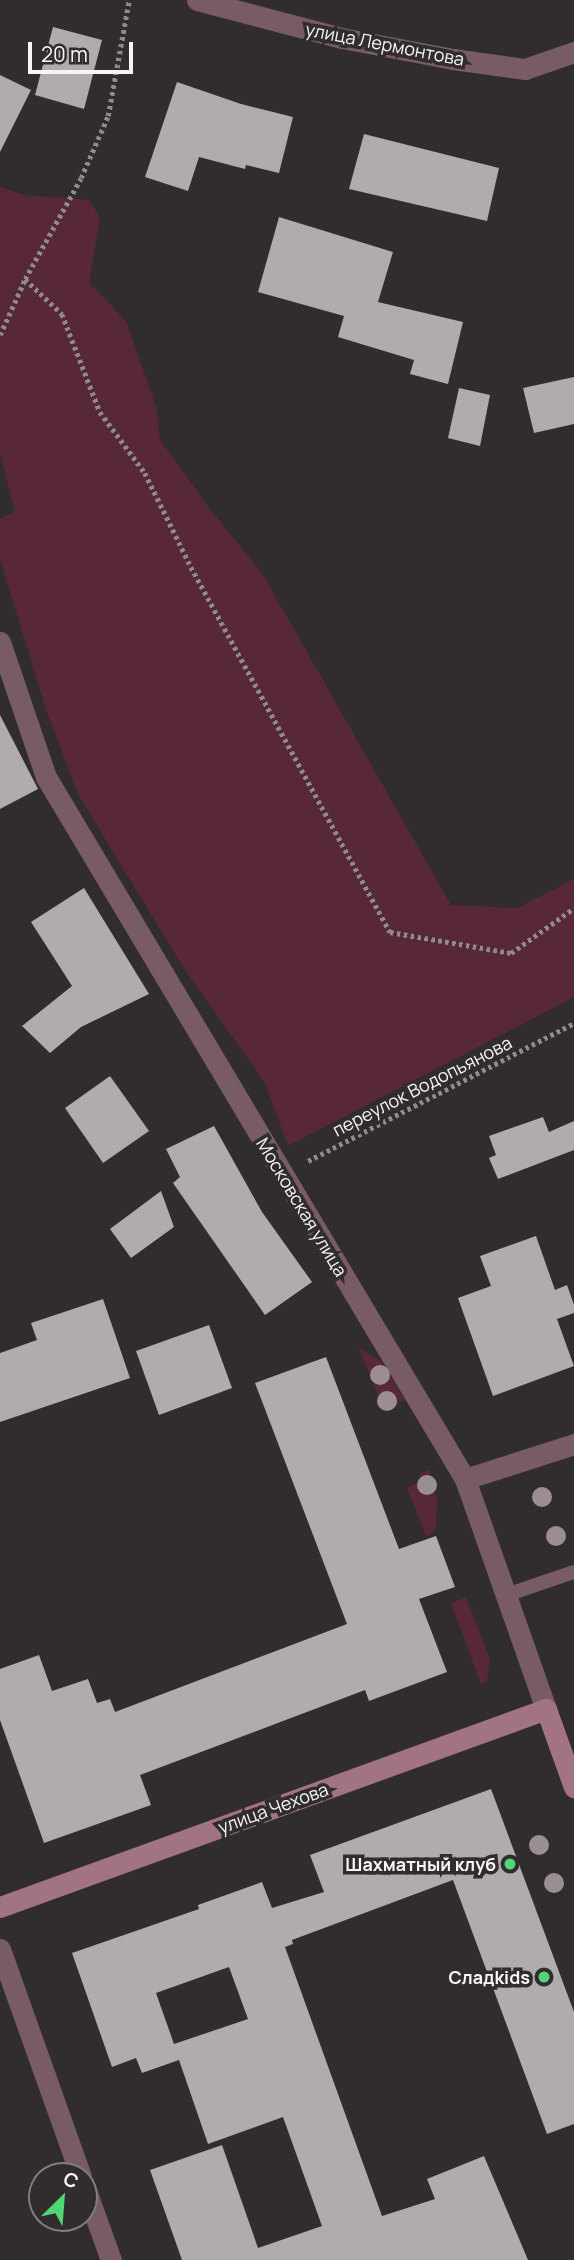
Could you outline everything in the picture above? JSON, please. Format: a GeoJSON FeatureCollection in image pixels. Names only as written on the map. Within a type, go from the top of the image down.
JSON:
{"type":"FeatureCollection","features":[{"type":"Feature","properties":{"kind":"main road","name":"Московская улица"},"geometry":{"type":"LineString","coordinates":[[546,1709],[574,1787]]}},
{"type":"Feature","properties":{"kind":"main road","name":"улица Чехова"},"geometry":{"type":"LineString","coordinates":[[0,1907],[546,1709]]}},
{"type":"Feature","properties":{"kind":"street","name":"улица Лермонтова"},"geometry":{"type":"LineString","coordinates":[[201,1],[342,38],[453,59],[525,69],[574,52]]}},
{"type":"Feature","properties":{"kind":"street","name":"Московская улица"},"geometry":{"type":"LineString","coordinates":[[0,642],[46,777],[465,1479],[546,1709]]}},
{"type":"Feature","properties":{"kind":"street"},"geometry":{"type":"LineString","coordinates":[[465,1479],[574,1444]]}},
{"type":"Feature","properties":{"kind":"street"},"geometry":{"type":"LineString","coordinates":[[0,1949],[76,2162]]}},
{"type":"Feature","properties":{"kind":"street"},"geometry":{"type":"LineString","coordinates":[[98,2224],[111,2260]]}},
{"type":"Feature","properties":{"kind":"lane"},"geometry":{"type":"LineString","coordinates":[[506,1595],[574,1572]]}},
{"type":"Feature","properties":{"kind":"path"},"geometry":{"type":"LineString","coordinates":[[0,335],[25,279],[81,178],[108,116],[129,0]]}},
{"type":"Feature","properties":{"kind":"path"},"geometry":{"type":"LineString","coordinates":[[25,279],[62,314],[100,412],[145,472],[191,567],[390,932],[511,953],[574,908]]}},
{"type":"Feature","properties":{"kind":"path","name":"переулок Водопьянова"},"geometry":{"type":"LineString","coordinates":[[282,1174],[574,1023]]}},
{"type":"Feature","properties":{"kind":"shaded area"},"geometry":{"type":"Polygon","coordinates":[[[0,187],[24,195],[89,200],[100,218],[89,283],[126,321],[156,407],[160,440],[209,508],[262,573],[451,905],[517,908],[574,879],[574,997],[288,1146],[265,1083],[183,967],[78,794],[47,712],[0,560],[0,519],[15,511],[0,454],[0,187]]]}},
{"type":"Feature","properties":{"kind":"shaded area"},"geometry":{"type":"Polygon","coordinates":[[[359,1348],[380,1360],[405,1400],[383,1408],[359,1348]]]}},
{"type":"Feature","properties":{"kind":"shaded area"},"geometry":{"type":"Polygon","coordinates":[[[429,1470],[437,1502],[436,1525],[435,1531],[426,1536],[407,1488],[422,1481],[420,1473],[429,1470]]]}},
{"type":"Feature","properties":{"kind":"shaded area"},"geometry":{"type":"Polygon","coordinates":[[[466,1597],[490,1660],[487,1681],[481,1684],[451,1603],[466,1597]]]}},
{"type":"Feature","properties":{"kind":"building"},"geometry":{"type":"Polygon","coordinates":[[[53,27],[102,40],[84,109],[35,95],[53,27]]]}},
{"type":"Feature","properties":{"kind":"building"},"geometry":{"type":"Polygon","coordinates":[[[0,75],[31,90],[0,152],[0,75]]]}},
{"type":"Feature","properties":{"kind":"building"},"geometry":{"type":"Polygon","coordinates":[[[177,82],[241,104],[293,117],[279,173],[246,165],[245,169],[199,157],[188,191],[145,177],[177,82]]]}},
{"type":"Feature","properties":{"kind":"building"},"geometry":{"type":"Polygon","coordinates":[[[364,134],[499,168],[487,221],[349,189],[364,134]]]}},
{"type":"Feature","properties":{"kind":"building"},"geometry":{"type":"Polygon","coordinates":[[[279,217],[393,252],[378,302],[463,322],[448,384],[410,374],[414,360],[338,337],[344,316],[258,292],[279,217]]]}},
{"type":"Feature","properties":{"kind":"building"},"geometry":{"type":"Polygon","coordinates":[[[574,377],[574,424],[534,433],[523,388],[574,377]]]}},
{"type":"Feature","properties":{"kind":"building"},"geometry":{"type":"Polygon","coordinates":[[[459,388],[490,395],[480,446],[448,438],[459,388]]]}},
{"type":"Feature","properties":{"kind":"building"},"geometry":{"type":"Polygon","coordinates":[[[0,715],[38,789],[0,809],[0,715]]]}},
{"type":"Feature","properties":{"kind":"building"},"geometry":{"type":"Polygon","coordinates":[[[84,888],[149,994],[81,1027],[50,1053],[22,1026],[72,986],[31,922],[84,888]]]}},
{"type":"Feature","properties":{"kind":"building"},"geometry":{"type":"Polygon","coordinates":[[[110,1076],[149,1131],[103,1163],[65,1108],[110,1076]]]}},
{"type":"Feature","properties":{"kind":"building"},"geometry":{"type":"Polygon","coordinates":[[[543,1117],[549,1132],[574,1121],[574,1150],[498,1179],[489,1158],[496,1155],[489,1136],[543,1117]]]}},
{"type":"Feature","properties":{"kind":"building"},"geometry":{"type":"Polygon","coordinates":[[[214,1126],[262,1212],[312,1282],[265,1315],[173,1183],[180,1177],[166,1149],[214,1126]]]}},
{"type":"Feature","properties":{"kind":"building"},"geometry":{"type":"Polygon","coordinates":[[[161,1191],[174,1227],[131,1258],[110,1229],[161,1191]]]}},
{"type":"Feature","properties":{"kind":"building"},"geometry":{"type":"Polygon","coordinates":[[[536,1236],[555,1290],[567,1285],[574,1305],[574,1313],[557,1319],[574,1366],[493,1396],[458,1298],[491,1286],[480,1256],[536,1236]]]}},
{"type":"Feature","properties":{"kind":"building"},"geometry":{"type":"Polygon","coordinates":[[[103,1299],[130,1378],[0,1422],[0,1353],[37,1340],[31,1323],[103,1299]]]}},
{"type":"Feature","properties":{"kind":"building"},"geometry":{"type":"Polygon","coordinates":[[[209,1325],[232,1388],[159,1415],[136,1351],[209,1325]]]}},
{"type":"Feature","properties":{"kind":"building"},"geometry":{"type":"Polygon","coordinates":[[[326,1357],[399,1549],[436,1536],[455,1587],[419,1599],[447,1672],[369,1701],[365,1690],[140,1775],[151,1805],[44,1843],[0,1720],[0,1669],[39,1655],[52,1691],[88,1679],[97,1703],[110,1699],[115,1712],[347,1624],[255,1383],[326,1357]]]}},
{"type":"Feature","properties":{"kind":"building"},"geometry":{"type":"Polygon","coordinates":[[[491,1789],[574,2012],[574,2124],[547,2134],[453,1880],[292,1940],[293,1944],[285,1947],[382,2216],[435,2199],[427,2179],[484,2156],[528,2260],[182,2260],[150,2170],[222,2145],[258,2248],[322,2226],[283,2117],[208,2144],[179,2060],[142,2073],[136,2058],[112,2067],[72,1953],[199,1909],[198,1905],[262,1882],[272,1908],[324,1892],[310,1855],[491,1789]],[[229,1967],[156,1993],[174,2044],[248,2019],[229,1967]]]}},
{"type":"Feature","properties":{"kind":"place","name":"Шахматный клуб"},"geometry":{"type":"Point","coordinates":[510,1864]}},
{"type":"Feature","properties":{"kind":"place","name":"Сладkids"},"geometry":{"type":"Point","coordinates":[544,1977]}}]}
